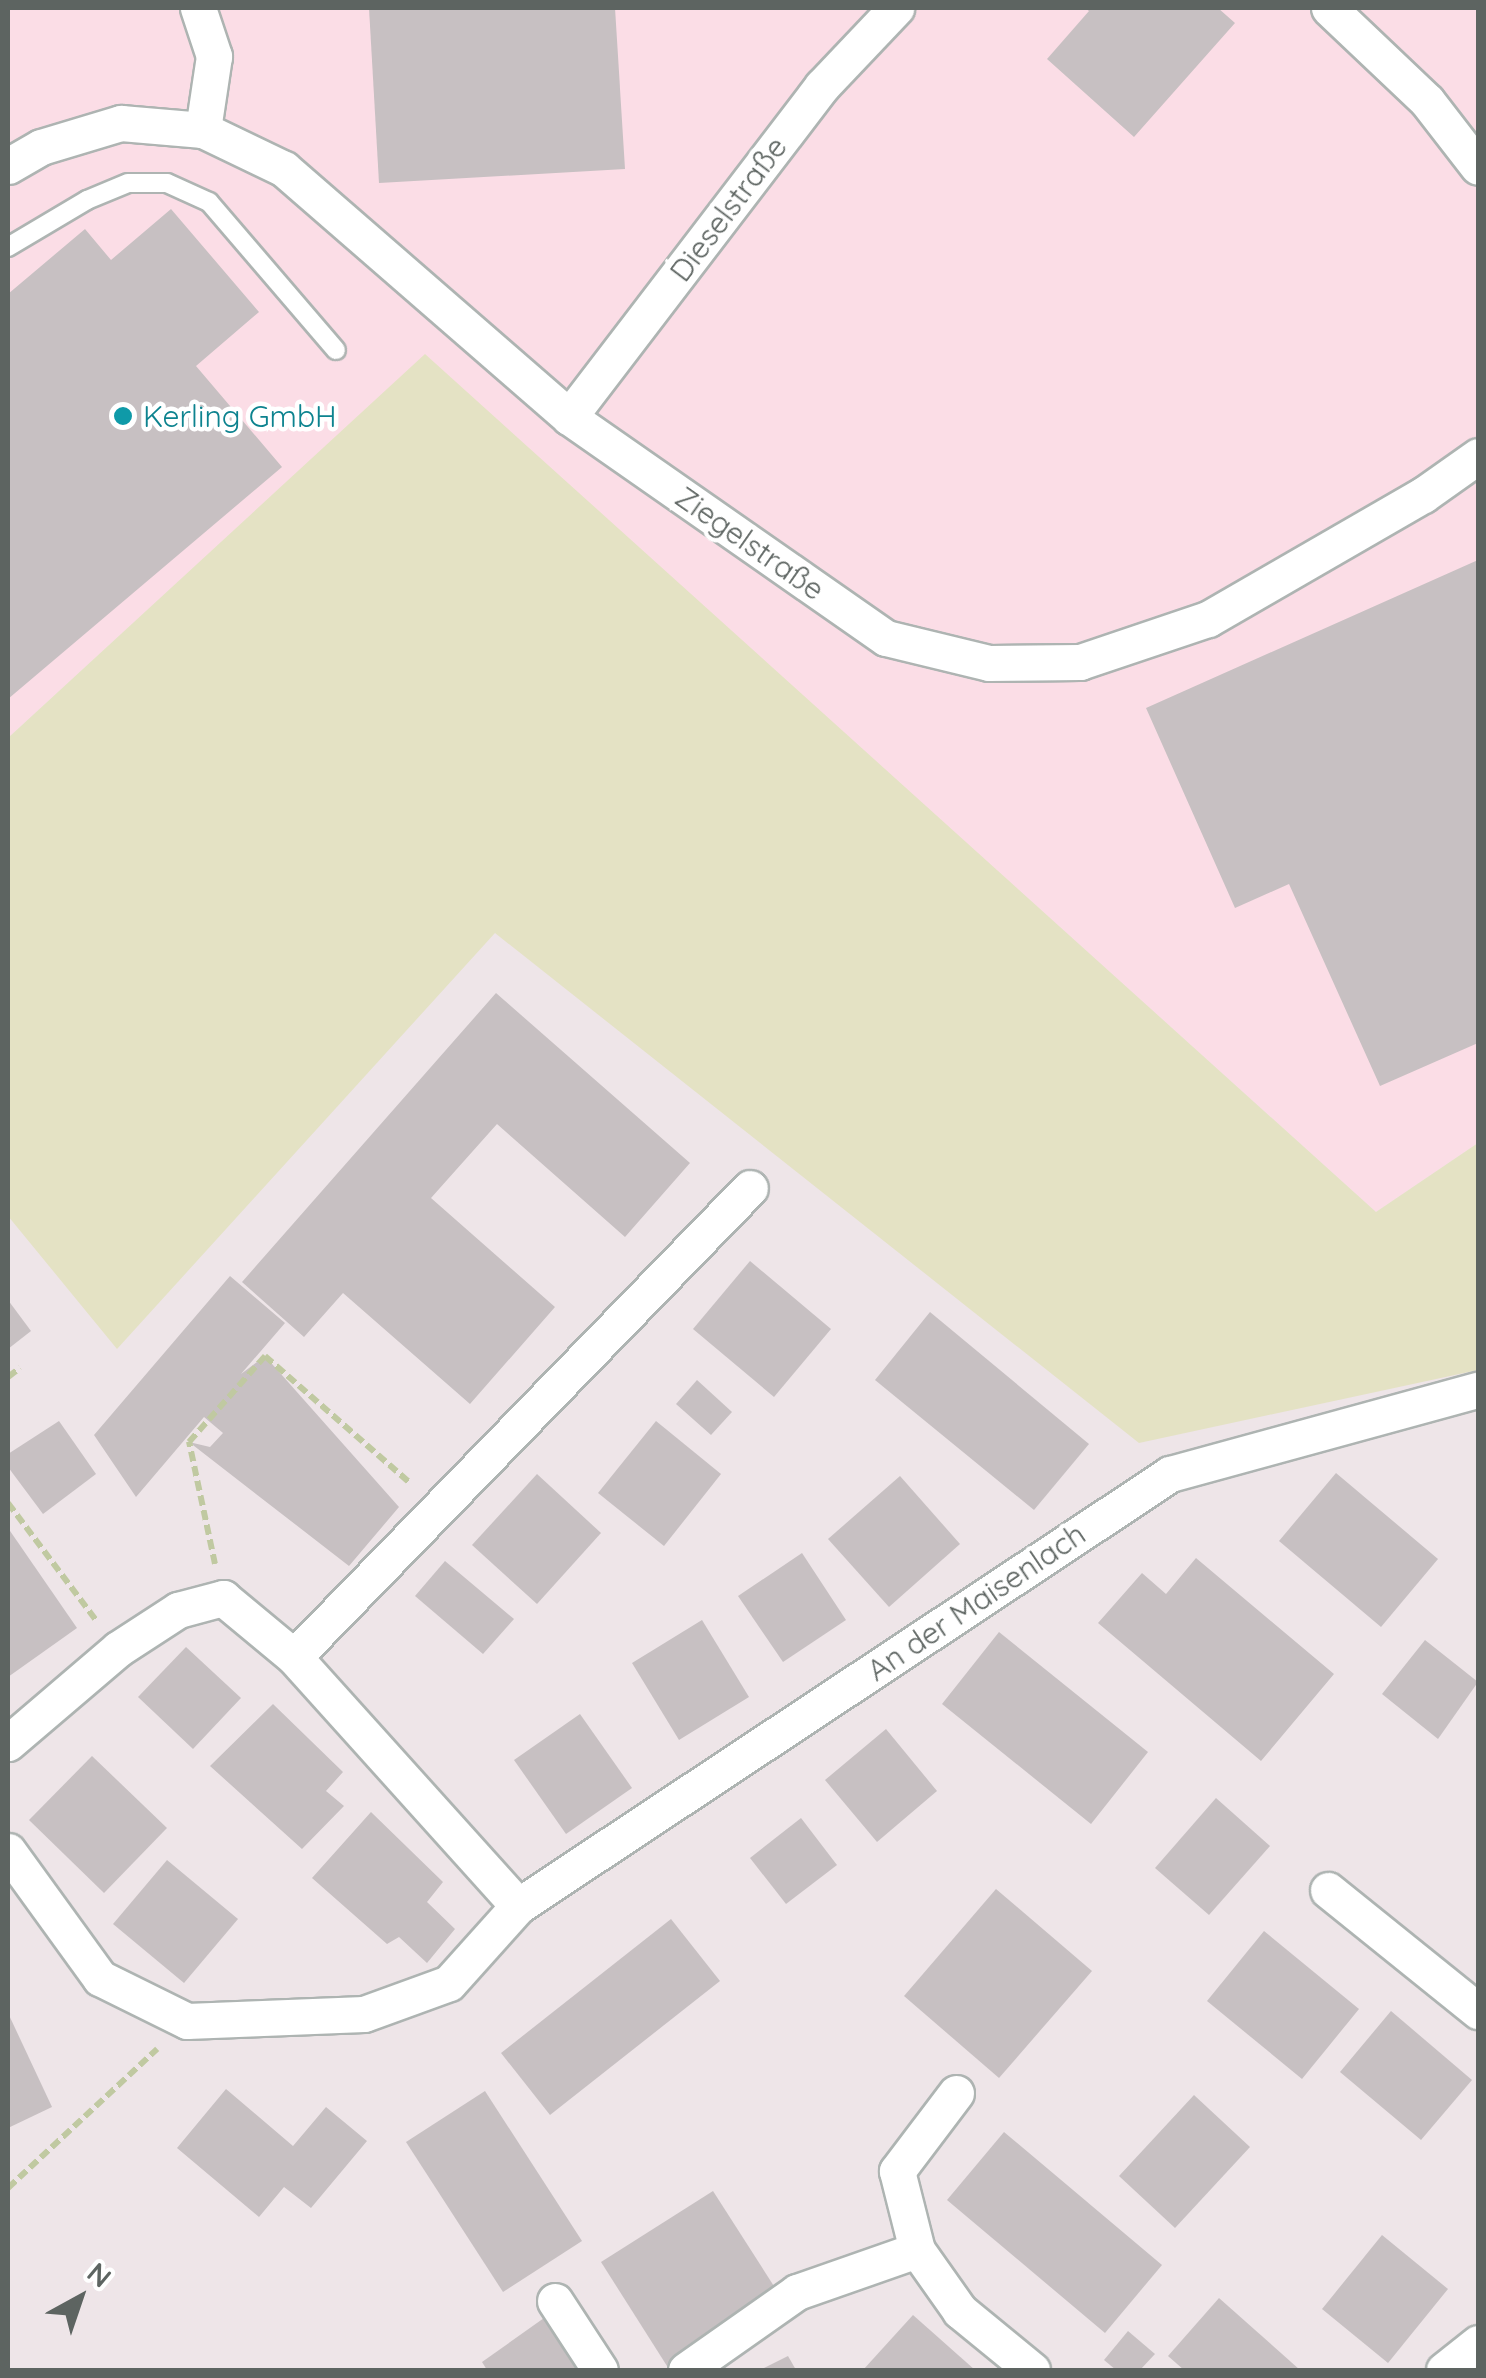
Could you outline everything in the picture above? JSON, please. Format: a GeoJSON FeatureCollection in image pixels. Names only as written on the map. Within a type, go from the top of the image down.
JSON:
{"type":"FeatureCollection","features":[{"type":"Feature","properties":{"kind":"street"},"geometry":{"type":"LineString","coordinates":[[8,166],[41,148],[121,123],[203,130],[214,56],[198,8]]}},
{"type":"Feature","properties":{"kind":"street","name":"Dieselstraße"},"geometry":{"type":"LineString","coordinates":[[568,417],[822,86],[896,8]]}},
{"type":"Feature","properties":{"kind":"street"},"geometry":{"type":"LineString","coordinates":[[1329,8],[1426,101],[1478,167]]}},
{"type":"Feature","properties":{"kind":"street","name":"Ziegelstraße"},"geometry":{"type":"LineString","coordinates":[[203,130],[284,170],[568,417],[886,638],[989,663],[1080,662],[1208,618],[1423,495],[1478,456]]}},
{"type":"Feature","properties":{"kind":"street"},"geometry":{"type":"LineString","coordinates":[[294,1657],[750,1188]]}},
{"type":"Feature","properties":{"kind":"street","name":"An der Maisenlach"},"geometry":{"type":"LineString","coordinates":[[8,1850],[100,1978],[187,2021],[364,2014],[449,1983],[518,1906],[1170,1474],[1478,1391]]}},
{"type":"Feature","properties":{"kind":"street"},"geometry":{"type":"LineString","coordinates":[[8,1743],[118,1649],[178,1610],[223,1598],[294,1657],[518,1906]]}},
{"type":"Feature","properties":{"kind":"street"},"geometry":{"type":"LineString","coordinates":[[1328,1890],[1478,2010]]}},
{"type":"Feature","properties":{"kind":"street"},"geometry":{"type":"LineString","coordinates":[[956,2093],[897,2170],[917,2250],[960,2311],[1032,2370]]}},
{"type":"Feature","properties":{"kind":"street"},"geometry":{"type":"LineString","coordinates":[[686,2370],[797,2292],[917,2250]]}},
{"type":"Feature","properties":{"kind":"street"},"geometry":{"type":"LineString","coordinates":[[555,2301],[600,2370]]}},
{"type":"Feature","properties":{"kind":"street"},"geometry":{"type":"LineString","coordinates":[[1444,2370],[1478,2343]]}},
{"type":"Feature","properties":{"kind":"lane"},"geometry":{"type":"LineString","coordinates":[[8,247],[87,200],[128,184],[166,183],[210,202],[336,350]]}},
{"type":"Feature","properties":{"kind":"path"},"geometry":{"type":"LineString","coordinates":[[223,1598],[189,1442],[265,1356],[437,1507]]}},
{"type":"Feature","properties":{"kind":"path"},"geometry":{"type":"LineString","coordinates":[[8,1377],[20,1368]]}},
{"type":"Feature","properties":{"kind":"path"},"geometry":{"type":"LineString","coordinates":[[8,1503],[118,1649]]}},
{"type":"Feature","properties":{"kind":"path"},"geometry":{"type":"LineString","coordinates":[[8,2188],[187,2021]]}},
{"type":"Feature","properties":{"kind":"shaded area"},"geometry":{"type":"Polygon","coordinates":[[[8,8],[1478,8],[1478,1143],[1376,1212],[425,355],[8,738],[8,8]]]}},
{"type":"Feature","properties":{"kind":"shaded area"},"geometry":{"type":"Polygon","coordinates":[[[425,354],[1376,1212],[1478,1143],[1478,1370],[1139,1443],[495,933],[117,1349],[8,1216],[8,738],[425,354]]]}},
{"type":"Feature","properties":{"kind":"building"},"geometry":{"type":"Polygon","coordinates":[[[369,8],[615,8],[625,169],[379,183],[369,8]]]}},
{"type":"Feature","properties":{"kind":"building"},"geometry":{"type":"Polygon","coordinates":[[[1085,8],[1218,8],[1235,23],[1134,137],[1047,59],[1089,11],[1085,8]]]}},
{"type":"Feature","properties":{"kind":"building","name":"Kerling GmbH"},"geometry":{"type":"Polygon","coordinates":[[[171,209],[259,312],[196,366],[282,467],[8,699],[8,294],[85,229],[111,260],[171,209]]]}},
{"type":"Feature","properties":{"kind":"building"},"geometry":{"type":"Polygon","coordinates":[[[1478,560],[1478,1043],[1380,1086],[1289,884],[1235,908],[1146,708],[1478,560]]]}},
{"type":"Feature","properties":{"kind":"building"},"geometry":{"type":"Polygon","coordinates":[[[496,993],[690,1163],[625,1237],[497,1124],[431,1198],[555,1307],[470,1404],[343,1293],[304,1337],[242,1282],[496,993]]]}},
{"type":"Feature","properties":{"kind":"building"},"geometry":{"type":"Polygon","coordinates":[[[750,1261],[831,1329],[774,1397],[693,1329],[750,1261]]]}},
{"type":"Feature","properties":{"kind":"building"},"geometry":{"type":"Polygon","coordinates":[[[230,1276],[285,1323],[241,1374],[265,1356],[399,1507],[349,1566],[189,1442],[210,1447],[223,1433],[204,1417],[136,1497],[94,1435],[230,1276]]]}},
{"type":"Feature","properties":{"kind":"building"},"geometry":{"type":"Polygon","coordinates":[[[8,1300],[31,1331],[8,1349],[8,1300]]]}},
{"type":"Feature","properties":{"kind":"building"},"geometry":{"type":"Polygon","coordinates":[[[930,1312],[1089,1444],[1034,1510],[875,1380],[930,1312]]]}},
{"type":"Feature","properties":{"kind":"building"},"geometry":{"type":"Polygon","coordinates":[[[697,1380],[732,1412],[711,1435],[676,1404],[697,1380]]]}},
{"type":"Feature","properties":{"kind":"building"},"geometry":{"type":"Polygon","coordinates":[[[59,1421],[96,1474],[43,1514],[8,1467],[8,1454],[59,1421]]]}},
{"type":"Feature","properties":{"kind":"building"},"geometry":{"type":"Polygon","coordinates":[[[656,1421],[721,1474],[664,1546],[598,1493],[656,1421]]]}},
{"type":"Feature","properties":{"kind":"building"},"geometry":{"type":"Polygon","coordinates":[[[1336,1473],[1438,1559],[1381,1627],[1279,1541],[1336,1473]]]}},
{"type":"Feature","properties":{"kind":"building"},"geometry":{"type":"Polygon","coordinates":[[[537,1474],[601,1533],[537,1604],[472,1545],[537,1474]]]}},
{"type":"Feature","properties":{"kind":"building"},"geometry":{"type":"Polygon","coordinates":[[[900,1476],[960,1544],[889,1607],[828,1539],[900,1476]]]}},
{"type":"Feature","properties":{"kind":"building"},"geometry":{"type":"Polygon","coordinates":[[[8,1528],[77,1628],[8,1677],[8,1528]]]}},
{"type":"Feature","properties":{"kind":"building"},"geometry":{"type":"Polygon","coordinates":[[[802,1553],[846,1620],[783,1662],[738,1596],[802,1553]]]}},
{"type":"Feature","properties":{"kind":"building"},"geometry":{"type":"Polygon","coordinates":[[[1196,1558],[1334,1674],[1261,1761],[1098,1623],[1142,1573],[1166,1594],[1196,1558]]]}},
{"type":"Feature","properties":{"kind":"building"},"geometry":{"type":"Polygon","coordinates":[[[445,1561],[514,1619],[483,1654],[415,1596],[445,1561]]]}},
{"type":"Feature","properties":{"kind":"building"},"geometry":{"type":"Polygon","coordinates":[[[702,1620],[749,1697],[679,1740],[632,1663],[702,1620]]]}},
{"type":"Feature","properties":{"kind":"building"},"geometry":{"type":"Polygon","coordinates":[[[999,1632],[1148,1752],[1091,1824],[942,1704],[999,1632]]]}},
{"type":"Feature","properties":{"kind":"building"},"geometry":{"type":"Polygon","coordinates":[[[1425,1640],[1478,1682],[1438,1739],[1382,1694],[1425,1640]]]}},
{"type":"Feature","properties":{"kind":"building"},"geometry":{"type":"Polygon","coordinates":[[[186,1647],[241,1698],[193,1749],[138,1697],[186,1647]]]}},
{"type":"Feature","properties":{"kind":"building"},"geometry":{"type":"Polygon","coordinates":[[[273,1704],[343,1772],[326,1791],[344,1806],[302,1849],[210,1766],[273,1704]]]}},
{"type":"Feature","properties":{"kind":"building"},"geometry":{"type":"Polygon","coordinates":[[[580,1714],[632,1788],[566,1834],[514,1760],[580,1714]]]}},
{"type":"Feature","properties":{"kind":"building"},"geometry":{"type":"Polygon","coordinates":[[[886,1729],[937,1791],[877,1842],[825,1780],[886,1729]]]}},
{"type":"Feature","properties":{"kind":"building"},"geometry":{"type":"Polygon","coordinates":[[[92,1756],[167,1828],[104,1893],[29,1820],[92,1756]]]}},
{"type":"Feature","properties":{"kind":"building"},"geometry":{"type":"Polygon","coordinates":[[[1216,1798],[1270,1846],[1209,1915],[1155,1868],[1216,1798]]]}},
{"type":"Feature","properties":{"kind":"building"},"geometry":{"type":"Polygon","coordinates":[[[371,1812],[443,1882],[427,1902],[455,1929],[427,1963],[399,1937],[387,1944],[312,1878],[371,1812]]]}},
{"type":"Feature","properties":{"kind":"building"},"geometry":{"type":"Polygon","coordinates":[[[801,1818],[837,1865],[786,1904],[750,1858],[801,1818]]]}},
{"type":"Feature","properties":{"kind":"building"},"geometry":{"type":"Polygon","coordinates":[[[167,1860],[238,1919],[184,1983],[113,1924],[167,1860]]]}},
{"type":"Feature","properties":{"kind":"building"},"geometry":{"type":"Polygon","coordinates":[[[996,1889],[1092,1971],[999,2078],[904,1996],[996,1889]]]}},
{"type":"Feature","properties":{"kind":"building"},"geometry":{"type":"Polygon","coordinates":[[[671,1919],[720,1981],[550,2115],[501,2053],[671,1919]]]}},
{"type":"Feature","properties":{"kind":"building"},"geometry":{"type":"Polygon","coordinates":[[[1264,1931],[1359,2009],[1302,2079],[1207,2001],[1264,1931]]]}},
{"type":"Feature","properties":{"kind":"building"},"geometry":{"type":"Polygon","coordinates":[[[1391,2011],[1472,2080],[1421,2140],[1340,2072],[1391,2011]]]}},
{"type":"Feature","properties":{"kind":"building"},"geometry":{"type":"Polygon","coordinates":[[[8,2013],[52,2107],[8,2128],[8,2013]]]}},
{"type":"Feature","properties":{"kind":"building"},"geometry":{"type":"Polygon","coordinates":[[[226,2089],[293,2146],[326,2107],[367,2141],[311,2208],[284,2187],[259,2217],[177,2148],[226,2089]]]}},
{"type":"Feature","properties":{"kind":"building"},"geometry":{"type":"Polygon","coordinates":[[[485,2091],[582,2241],[503,2292],[406,2142],[485,2091]]]}},
{"type":"Feature","properties":{"kind":"building"},"geometry":{"type":"Polygon","coordinates":[[[1194,2095],[1250,2147],[1175,2228],[1119,2176],[1194,2095]]]}},
{"type":"Feature","properties":{"kind":"building"},"geometry":{"type":"Polygon","coordinates":[[[1004,2132],[1162,2265],[1105,2333],[947,2200],[1004,2132]]]}},
{"type":"Feature","properties":{"kind":"building"},"geometry":{"type":"Polygon","coordinates":[[[713,2191],[779,2294],[667,2366],[601,2262],[713,2191]]]}},
{"type":"Feature","properties":{"kind":"building"},"geometry":{"type":"Polygon","coordinates":[[[1382,2235],[1448,2289],[1388,2363],[1322,2309],[1382,2235]]]}},
{"type":"Feature","properties":{"kind":"building"},"geometry":{"type":"Polygon","coordinates":[[[1219,2298],[1300,2370],[1184,2370],[1168,2356],[1219,2298]]]}},
{"type":"Feature","properties":{"kind":"building"},"geometry":{"type":"Polygon","coordinates":[[[913,2315],[975,2370],[863,2370],[913,2315]]]}},
{"type":"Feature","properties":{"kind":"building"},"geometry":{"type":"Polygon","coordinates":[[[544,2318],[580,2370],[487,2370],[482,2362],[544,2318]]]}},
{"type":"Feature","properties":{"kind":"building"},"geometry":{"type":"Polygon","coordinates":[[[1128,2331],[1155,2354],[1140,2370],[1116,2370],[1104,2360],[1128,2331]]]}},
{"type":"Feature","properties":{"kind":"building"},"geometry":{"type":"Polygon","coordinates":[[[788,2356],[796,2370],[760,2370],[788,2356]]]}},
{"type":"Feature","properties":{"kind":"place","name":"Kerling GmbH"},"geometry":{"type":"Point","coordinates":[123,416]}}]}
